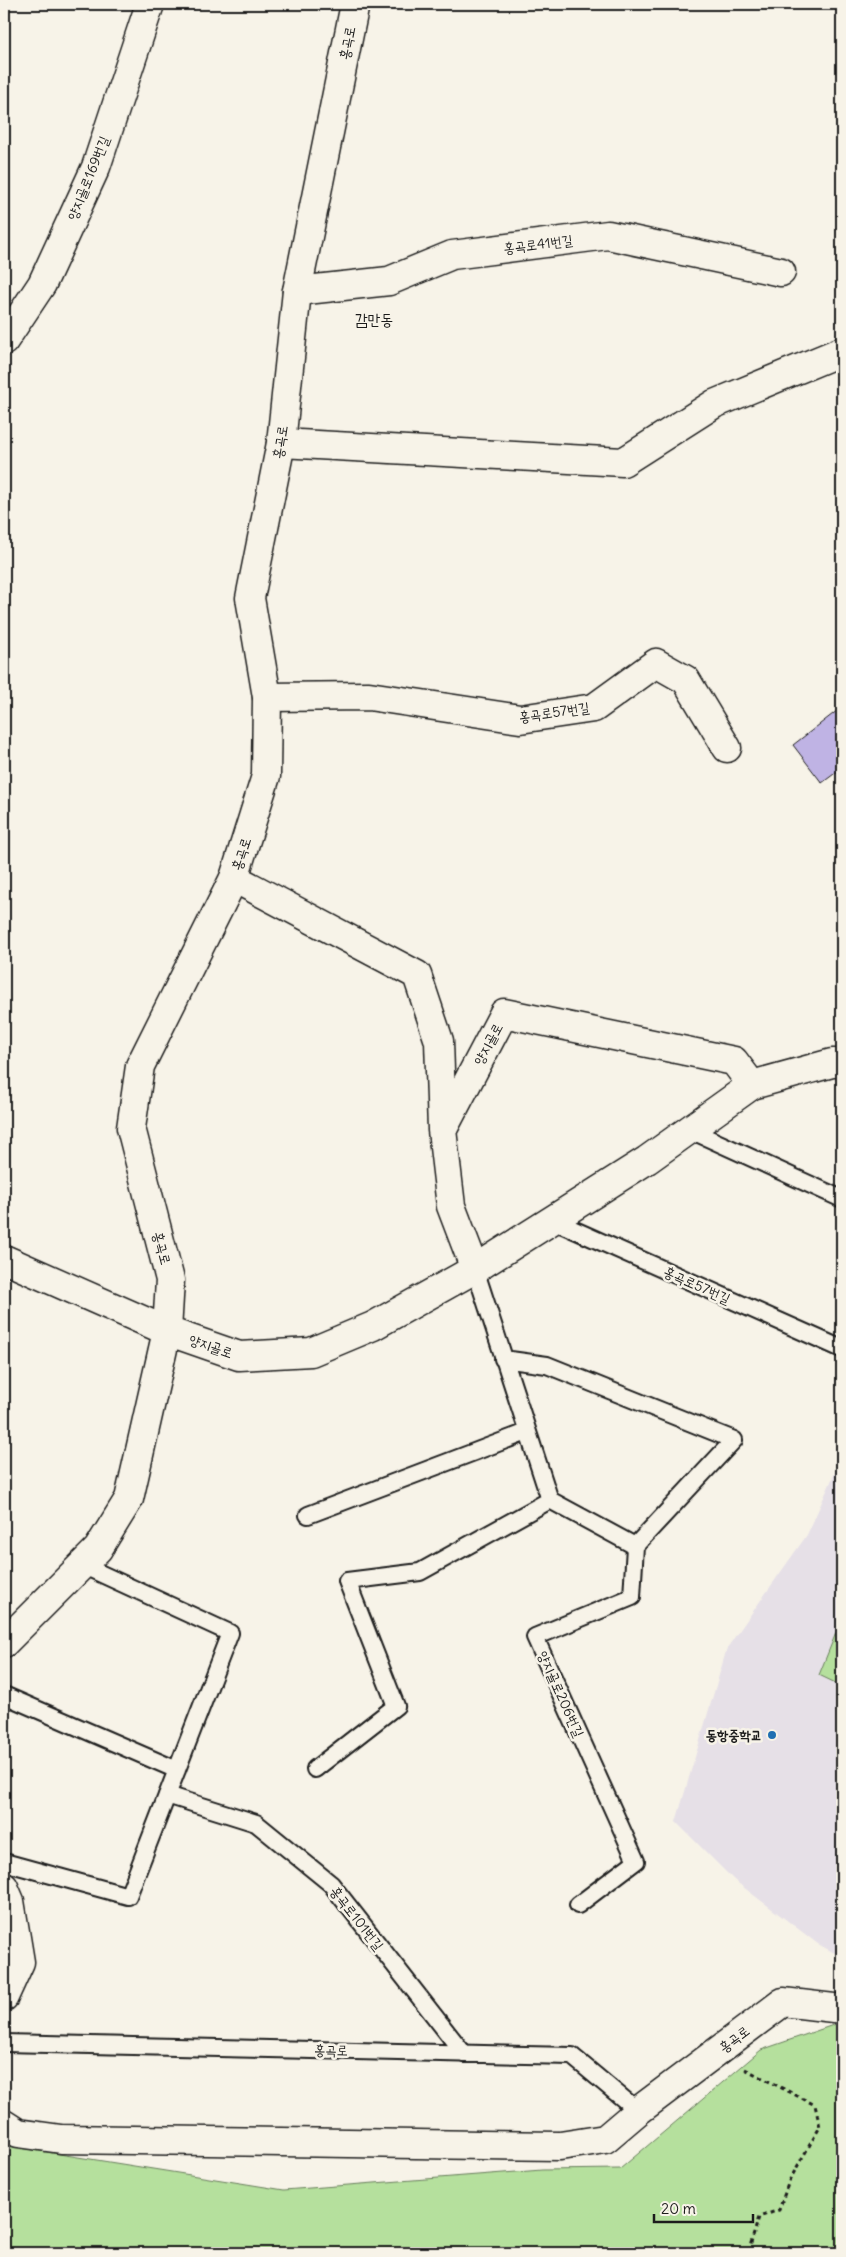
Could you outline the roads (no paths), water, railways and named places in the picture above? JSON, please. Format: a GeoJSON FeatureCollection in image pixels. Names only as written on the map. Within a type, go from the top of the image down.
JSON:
{"type":"FeatureCollection","features":[{"type":"Feature","properties":{"kind":"street","name":"양지골로169번길"},"geometry":{"type":"LineString","coordinates":[[4,341],[42,284],[96,167],[150,4]]}},
{"type":"Feature","properties":{"kind":"street","name":"홍곡로"},"geometry":{"type":"LineString","coordinates":[[4,1643],[98,1549],[129,1499],[167,1331],[170,1280],[131,1128],[132,1119],[140,1066],[234,878],[266,776],[267,697],[250,598],[280,443],[297,291],[355,4]]}},
{"type":"Feature","properties":{"kind":"street","name":"홍곡로41번길"},"geometry":{"type":"LineString","coordinates":[[297,291],[389,281],[452,255],[608,235],[781,272]]}},
{"type":"Feature","properties":{"kind":"street"},"geometry":{"type":"LineString","coordinates":[[280,443],[623,462],[714,404],[842,351]]}},
{"type":"Feature","properties":{"kind":"street","name":"홍곡로57번길"},"geometry":{"type":"LineString","coordinates":[[267,697],[370,696],[520,719],[594,708],[656,663],[686,680],[727,748]]}},
{"type":"Feature","properties":{"kind":"street","name":"홍곡로"},"geometry":{"type":"LineString","coordinates":[[234,878],[417,975],[439,1040],[442,1130]]}},
{"type":"Feature","properties":{"kind":"street","name":"양지골로"},"geometry":{"type":"LineString","coordinates":[[442,1130],[504,1013],[734,1060],[752,1085]]}},
{"type":"Feature","properties":{"kind":"street","name":"양지골로"},"geometry":{"type":"LineString","coordinates":[[4,1259],[167,1331],[240,1356],[311,1352],[373,1326],[475,1269],[647,1160],[752,1085],[832,1063],[842,1063]]}},
{"type":"Feature","properties":{"kind":"street"},"geometry":{"type":"LineString","coordinates":[[442,1130],[451,1206],[475,1269]]}},
{"type":"Feature","properties":{"kind":"street"},"geometry":{"type":"LineString","coordinates":[[4,1887],[10,1900],[20,1962],[4,1997]]}},
{"type":"Feature","properties":{"kind":"street","name":"홍곡로"},"geometry":{"type":"LineString","coordinates":[[4,2124],[18,2133],[61,2139],[560,2146],[605,2139],[638,2111],[783,2002],[842,2009]]}},
{"type":"Feature","properties":{"kind":"lane"},"geometry":{"type":"LineString","coordinates":[[690,1130],[842,1199]]}},
{"type":"Feature","properties":{"kind":"lane","name":"홍곡로57번길"},"geometry":{"type":"LineString","coordinates":[[552,1220],[842,1349]]}},
{"type":"Feature","properties":{"kind":"lane"},"geometry":{"type":"LineString","coordinates":[[475,1269],[527,1432],[550,1500],[635,1546],[734,1440],[547,1366],[504,1359]]}},
{"type":"Feature","properties":{"kind":"lane"},"geometry":{"type":"LineString","coordinates":[[308,1515],[527,1432]]}},
{"type":"Feature","properties":{"kind":"lane"},"geometry":{"type":"LineString","coordinates":[[315,1769],[396,1706],[347,1581],[420,1572],[550,1500]]}},
{"type":"Feature","properties":{"kind":"lane","name":"양지골로206번길"},"geometry":{"type":"LineString","coordinates":[[578,1905],[636,1862],[535,1637],[632,1597],[635,1546]]}},
{"type":"Feature","properties":{"kind":"lane"},"geometry":{"type":"LineString","coordinates":[[4,1862],[128,1896],[230,1633],[82,1565]]}},
{"type":"Feature","properties":{"kind":"lane"},"geometry":{"type":"LineString","coordinates":[[4,1695],[177,1770]]}},
{"type":"Feature","properties":{"kind":"lane","name":"홍곡로101번길"},"geometry":{"type":"LineString","coordinates":[[167,1795],[256,1823],[331,1884],[464,2054]]}},
{"type":"Feature","properties":{"kind":"lane","name":"홍곡로"},"geometry":{"type":"LineString","coordinates":[[4,2042],[572,2056],[638,2111]]}},
{"type":"Feature","properties":{"kind":"place","name":"동항중학교"},"geometry":{"type":"Point","coordinates":[772,1735]}},
{"type":"Feature","properties":{"kind":"district","name":"감만동"},"geometry":{"type":"Point","coordinates":[374,319]}}]}
